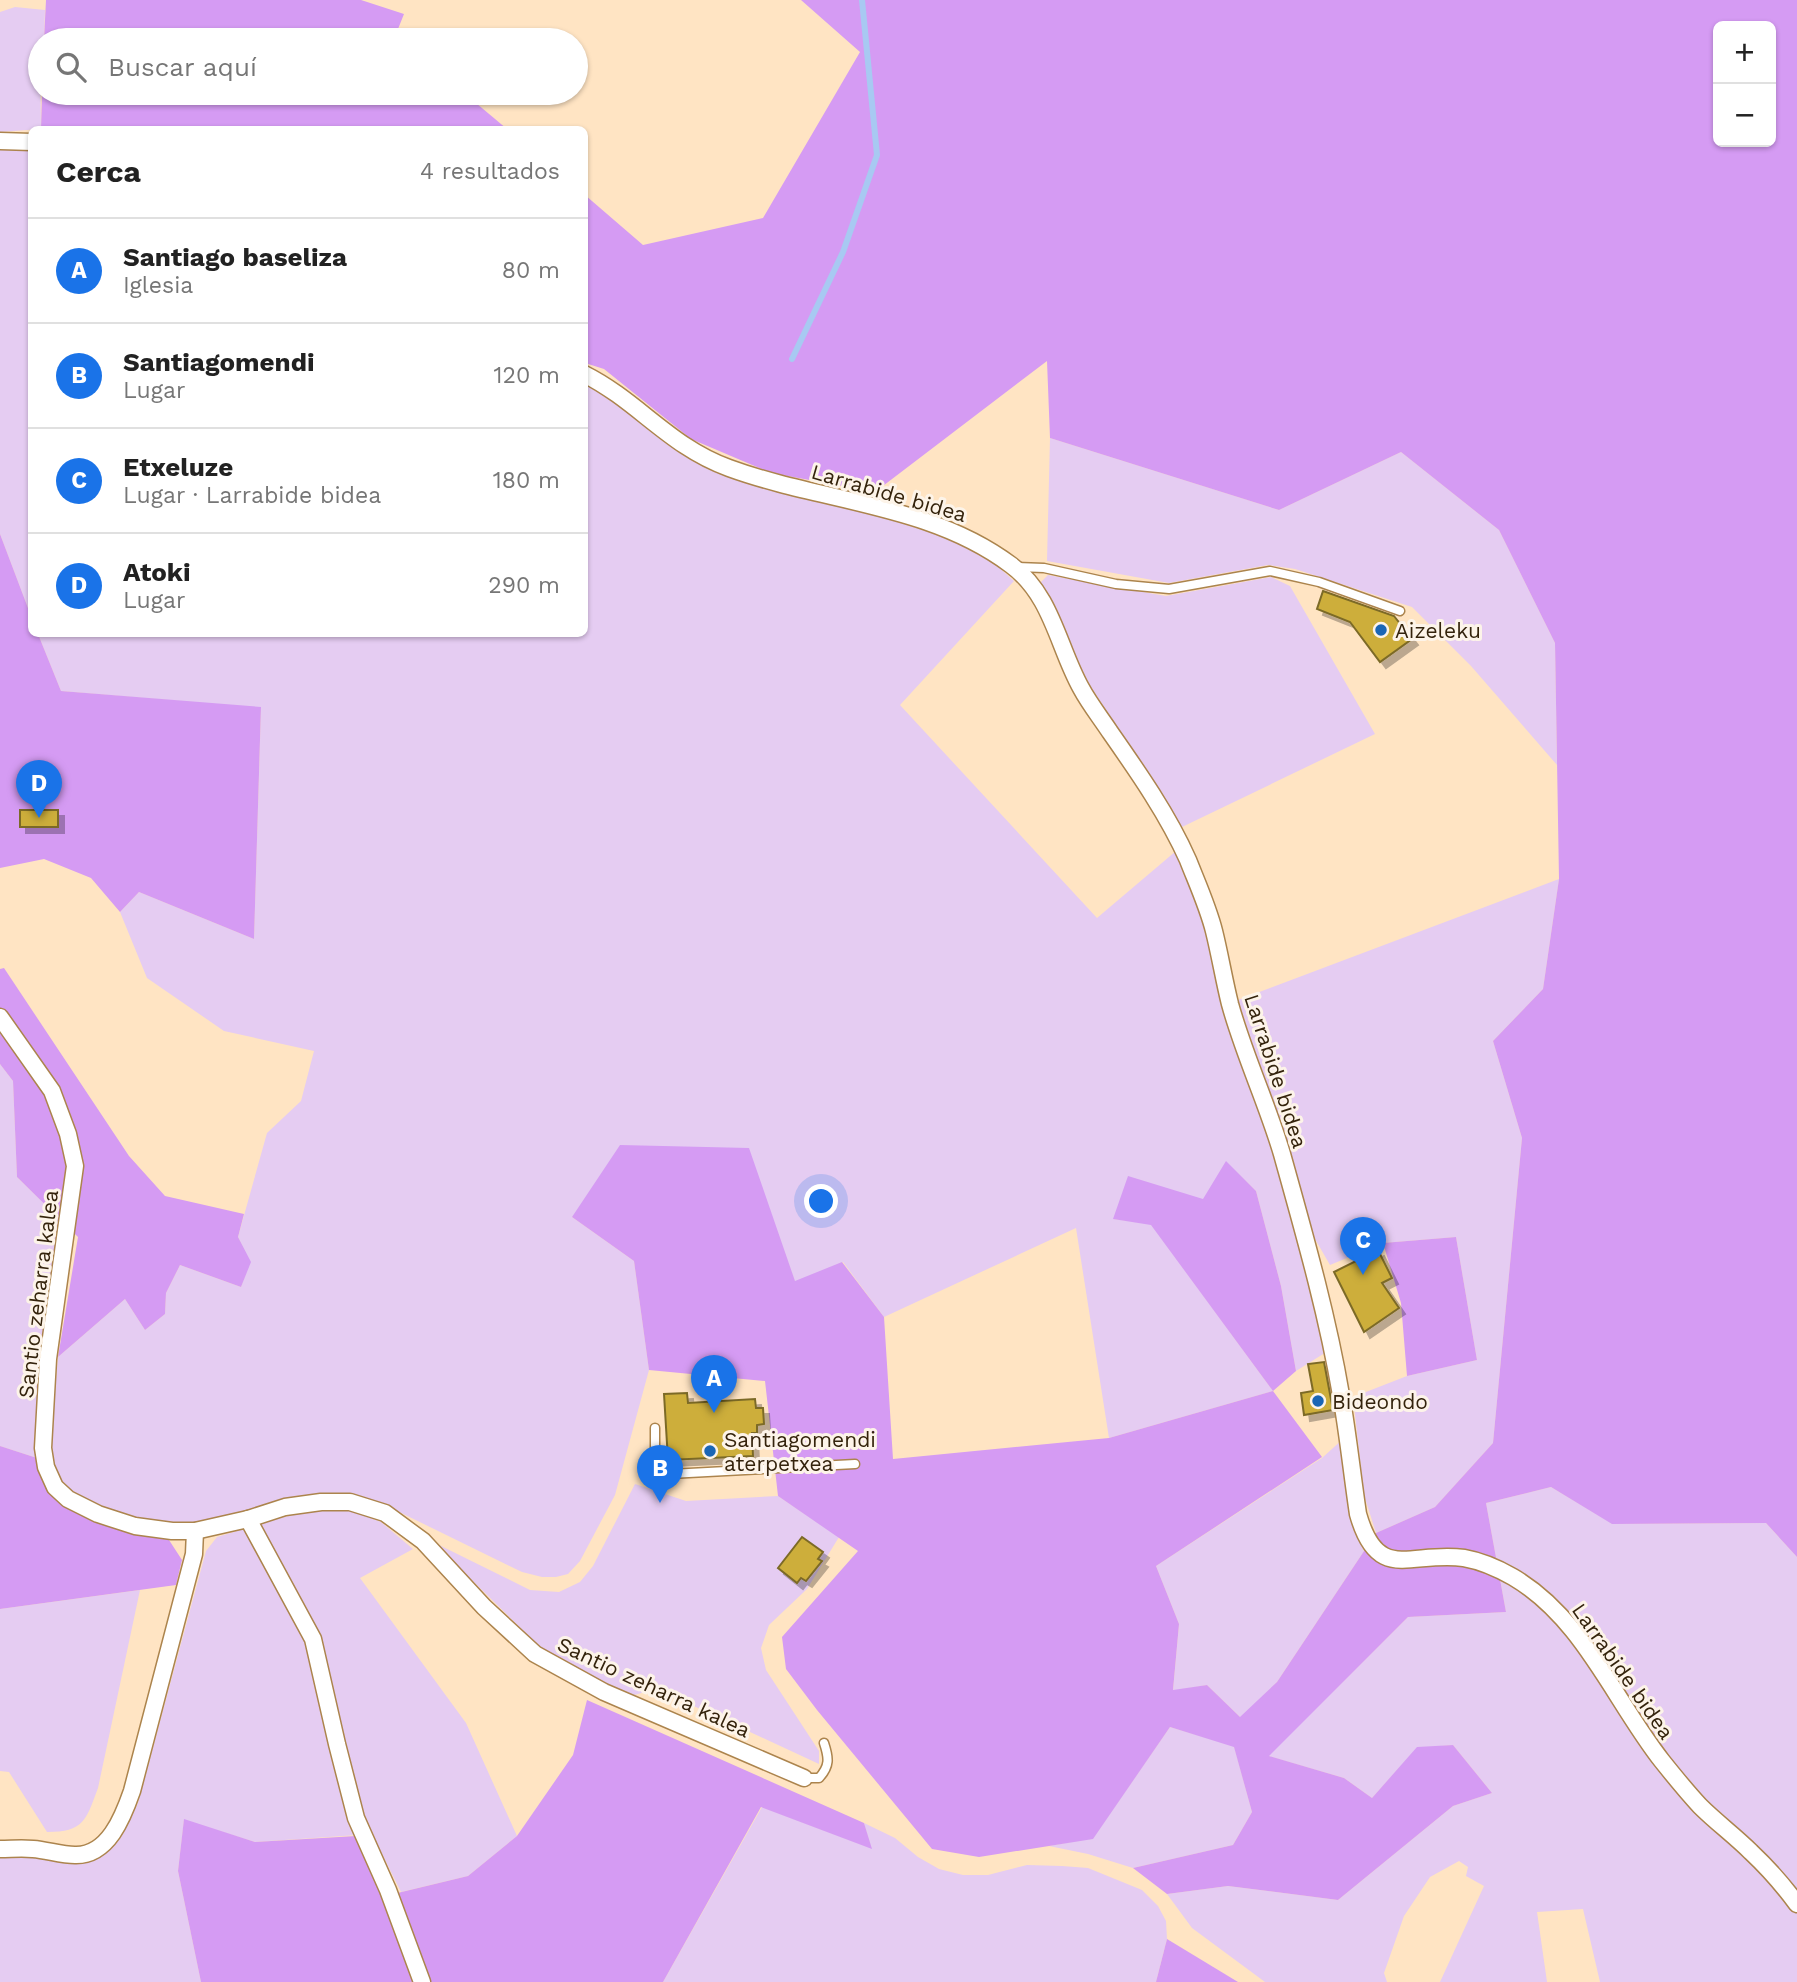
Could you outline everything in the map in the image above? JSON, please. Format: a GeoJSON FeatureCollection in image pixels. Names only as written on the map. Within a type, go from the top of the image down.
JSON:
{"type":"FeatureCollection","features":[{"type":"Feature","properties":{"kind":"street"},"geometry":{"type":"LineString","coordinates":[[0,141],[28,142]]}},
{"type":"Feature","properties":{"kind":"street","name":"Larrabide bidea"},"geometry":{"type":"LineString","coordinates":[[588,376],[631,403],[657,427],[685,447],[726,467],[953,531],[978,543],[1014,567],[1030,583],[1056,626],[1080,687],[1125,754],[1187,858],[1213,927],[1230,1005],[1281,1150],[1321,1300],[1341,1394],[1358,1514],[1363,1532],[1377,1552],[1395,1561],[1463,1558],[1485,1564],[1513,1577],[1539,1595],[1567,1622],[1661,1760],[1700,1806],[1797,1897]]}},
{"type":"Feature","properties":{"kind":"street","name":"Santio zeharra kalea"},"geometry":{"type":"LineString","coordinates":[[0,1017],[52,1091],[68,1134],[75,1166],[48,1359],[43,1448],[46,1467],[54,1487],[68,1499],[98,1514],[135,1525],[172,1531],[195,1531],[285,1507],[321,1502],[350,1502],[385,1513],[423,1541],[484,1607],[535,1654],[604,1692],[804,1778]]}},
{"type":"Feature","properties":{"kind":"street"},"geometry":{"type":"LineString","coordinates":[[248,1519],[313,1639],[356,1818],[388,1889],[422,1982]]}},
{"type":"Feature","properties":{"kind":"street"},"geometry":{"type":"LineString","coordinates":[[0,1849],[35,1849],[79,1856],[97,1849],[111,1835],[123,1816],[132,1791],[194,1554],[195,1531]]}},
{"type":"Feature","properties":{"kind":"street","name":"Larrabide bidea"},"geometry":{"type":"LineString","coordinates":[[1784,1886],[1797,1904]]}},
{"type":"Feature","properties":{"kind":"lane"},"geometry":{"type":"LineString","coordinates":[[1014,567],[1044,568],[1116,584],[1169,589],[1270,571],[1319,582],[1400,611]]}},
{"type":"Feature","properties":{"kind":"lane"},"geometry":{"type":"LineString","coordinates":[[655,1428],[655,1462],[670,1474],[855,1464]]}},
{"type":"Feature","properties":{"kind":"lane"},"geometry":{"type":"LineString","coordinates":[[804,1778],[819,1778],[827,1770],[829,1757],[824,1743]]}},
{"type":"Feature","properties":{"kind":"shaded area"},"geometry":{"type":"Polygon","coordinates":[[[46,0],[361,0],[404,14],[398,28],[45,28],[46,0]]]}},
{"type":"Feature","properties":{"kind":"shaded area"},"geometry":{"type":"Polygon","coordinates":[[[801,0],[1797,0],[1797,1557],[1766,1523],[1612,1524],[1551,1487],[1486,1503],[1506,1612],[1408,1617],[1269,1756],[1344,1778],[1372,1798],[1417,1747],[1453,1745],[1492,1793],[1453,1806],[1338,1900],[1228,1886],[1167,1894],[1133,1868],[1233,1845],[1252,1812],[1234,1747],[1170,1727],[1093,1839],[979,1857],[932,1849],[786,1669],[782,1637],[858,1551],[778,1496],[765,1381],[649,1370],[634,1261],[572,1217],[620,1145],[749,1148],[795,1281],[842,1262],[884,1317],[893,1459],[1109,1438],[1273,1391],[1322,1457],[1156,1566],[1179,1624],[1173,1690],[1207,1685],[1240,1717],[1277,1682],[1376,1533],[1435,1507],[1493,1443],[1522,1138],[1493,1041],[1543,989],[1559,879],[1555,643],[1499,530],[1401,452],[1279,510],[1050,438],[1047,361],[875,492],[771,473],[691,439],[604,369],[588,364],[588,198],[643,245],[763,218],[860,52],[801,0]]]}},
{"type":"Feature","properties":{"kind":"shaded area"},"geometry":{"type":"Polygon","coordinates":[[[15,7],[45,10],[44,28],[28,28],[28,105],[41,105],[41,126],[28,126],[28,130],[0,132],[0,12],[15,7]]]}},
{"type":"Feature","properties":{"kind":"shaded area"},"geometry":{"type":"Polygon","coordinates":[[[42,105],[478,105],[503,126],[41,126],[42,105]]]}},
{"type":"Feature","properties":{"kind":"shaded area"},"geometry":{"type":"Polygon","coordinates":[[[0,148],[28,149],[28,608],[0,534],[0,148]]]}},
{"type":"Feature","properties":{"kind":"shaded area"},"geometry":{"type":"Polygon","coordinates":[[[588,382],[605,391],[660,437],[860,510],[954,540],[985,555],[1014,581],[900,705],[1097,918],[1176,851],[1195,893],[1225,1006],[1279,1163],[1328,1351],[1296,1371],[1281,1286],[1256,1191],[1226,1162],[1204,1199],[1114,1219],[1151,1224],[1273,1391],[1109,1438],[1076,1228],[884,1317],[843,1262],[795,1282],[748,1148],[572,1217],[634,1261],[649,1370],[615,1495],[580,1561],[568,1574],[542,1577],[522,1572],[387,1506],[355,1497],[209,1524],[172,1526],[137,1520],[98,1506],[74,1493],[60,1479],[51,1461],[58,1357],[125,1299],[145,1330],[165,1314],[166,1293],[180,1265],[241,1287],[250,1262],[238,1237],[267,1133],[301,1101],[314,1051],[224,1031],[147,978],[120,912],[139,892],[254,939],[261,708],[61,691],[39,637],[588,637],[588,382]]]}},
{"type":"Feature","properties":{"kind":"shaded area"},"geometry":{"type":"Polygon","coordinates":[[[1050,438],[1279,510],[1401,452],[1499,530],[1555,643],[1557,765],[1471,666],[1412,607],[1295,569],[1268,565],[1169,583],[1047,561],[1050,438]]]}},
{"type":"Feature","properties":{"kind":"shaded area"},"geometry":{"type":"Polygon","coordinates":[[[0,534],[28,608],[28,637],[39,637],[61,691],[261,707],[254,939],[139,892],[120,912],[91,878],[44,859],[0,868],[0,534]]]}},
{"type":"Feature","properties":{"kind":"shaded area"},"geometry":{"type":"Polygon","coordinates":[[[1048,575],[1166,596],[1271,577],[1290,586],[1375,734],[1182,827],[1089,684],[1040,583],[1048,575]]]}},
{"type":"Feature","properties":{"kind":"shaded area"},"geometry":{"type":"Polygon","coordinates":[[[1559,879],[1543,989],[1493,1041],[1522,1138],[1493,1443],[1435,1507],[1376,1533],[1364,1495],[1353,1397],[1407,1376],[1477,1360],[1456,1237],[1383,1243],[1330,1265],[1311,1232],[1297,1179],[1238,1000],[1559,879]]]}},
{"type":"Feature","properties":{"kind":"shaded area"},"geometry":{"type":"Polygon","coordinates":[[[4,968],[129,1156],[165,1196],[244,1214],[238,1237],[251,1262],[241,1287],[180,1265],[166,1293],[165,1314],[145,1330],[125,1299],[58,1357],[78,1237],[17,1177],[13,1081],[0,1064],[0,969],[4,968]]]}},
{"type":"Feature","properties":{"kind":"shaded area"},"geometry":{"type":"Polygon","coordinates":[[[0,1064],[13,1081],[17,1177],[63,1222],[40,1459],[0,1446],[0,1064]]]}},
{"type":"Feature","properties":{"kind":"shaded area"},"geometry":{"type":"Polygon","coordinates":[[[1226,1161],[1256,1191],[1281,1286],[1296,1371],[1273,1391],[1151,1225],[1113,1219],[1128,1176],[1203,1199],[1226,1161]]]}},
{"type":"Feature","properties":{"kind":"shaded area"},"geometry":{"type":"Polygon","coordinates":[[[1456,1237],[1477,1360],[1407,1376],[1401,1303],[1383,1243],[1456,1237]]]}},
{"type":"Feature","properties":{"kind":"shaded area"},"geometry":{"type":"Polygon","coordinates":[[[1343,1439],[1357,1534],[1364,1551],[1277,1682],[1241,1718],[1207,1685],[1173,1691],[1179,1624],[1156,1566],[1322,1458],[1343,1439]]]}},
{"type":"Feature","properties":{"kind":"shaded area"},"geometry":{"type":"Polygon","coordinates":[[[0,1446],[40,1459],[50,1487],[115,1525],[169,1540],[182,1560],[176,1585],[0,1609],[0,1446]]]}},
{"type":"Feature","properties":{"kind":"shaded area"},"geometry":{"type":"Polygon","coordinates":[[[635,1484],[686,1501],[778,1496],[839,1537],[807,1589],[769,1625],[761,1648],[766,1670],[819,1751],[819,1764],[657,1689],[634,1695],[594,1679],[543,1650],[433,1542],[530,1590],[559,1592],[580,1582],[593,1566],[635,1484]]]}},
{"type":"Feature","properties":{"kind":"shaded area"},"geometry":{"type":"Polygon","coordinates":[[[1551,1487],[1613,1524],[1766,1523],[1797,1557],[1797,1982],[1600,1982],[1583,1909],[1537,1912],[1547,1982],[1440,1982],[1484,1886],[1466,1876],[1468,1867],[1459,1861],[1430,1877],[1404,1916],[1384,1973],[1387,1982],[1265,1982],[1192,1928],[1167,1894],[1228,1886],[1338,1900],[1453,1806],[1492,1793],[1453,1745],[1417,1748],[1372,1798],[1344,1778],[1268,1756],[1408,1617],[1506,1612],[1486,1503],[1551,1487]]]}},
{"type":"Feature","properties":{"kind":"shaded area"},"geometry":{"type":"Polygon","coordinates":[[[350,1510],[381,1522],[413,1549],[360,1578],[466,1723],[517,1836],[468,1876],[401,1892],[372,1834],[255,1842],[184,1820],[178,1871],[201,1982],[0,1982],[0,1855],[81,1861],[109,1850],[121,1837],[138,1803],[206,1551],[217,1537],[277,1519],[307,1511],[350,1510]]]}},
{"type":"Feature","properties":{"kind":"shaded area"},"geometry":{"type":"Polygon","coordinates":[[[140,1590],[94,1799],[86,1816],[76,1827],[47,1832],[9,1772],[0,1771],[0,1609],[140,1590]]]}},
{"type":"Feature","properties":{"kind":"shaded area"},"geometry":{"type":"Polygon","coordinates":[[[587,1700],[864,1823],[872,1849],[761,1807],[663,1982],[201,1982],[178,1871],[184,1819],[255,1842],[356,1836],[385,1896],[468,1876],[517,1836],[573,1755],[587,1700]]]}},
{"type":"Feature","properties":{"kind":"shaded area"},"geometry":{"type":"Polygon","coordinates":[[[1170,1727],[1234,1746],[1252,1812],[1233,1845],[1133,1868],[1088,1854],[1049,1846],[1093,1838],[1170,1727]]]}},
{"type":"Feature","properties":{"kind":"shaded area"},"geometry":{"type":"Polygon","coordinates":[[[762,1807],[871,1848],[864,1823],[895,1838],[918,1857],[939,1869],[963,1875],[988,1875],[1027,1865],[1088,1868],[1142,1890],[1158,1906],[1166,1921],[1167,1939],[1156,1982],[663,1982],[762,1807]]]}},
{"type":"Feature","properties":{"kind":"shaded area"},"geometry":{"type":"Polygon","coordinates":[[[1167,1939],[1238,1982],[1156,1982],[1167,1939]]]}},
{"type":"Feature","properties":{"kind":"building","name":"Aizeleku"},"geometry":{"type":"Polygon","coordinates":[[[1323,591],[1394,616],[1412,639],[1380,662],[1350,622],[1317,609],[1323,591]]]}},
{"type":"Feature","properties":{"kind":"building"},"geometry":{"type":"Polygon","coordinates":[[[20,810],[58,810],[58,827],[20,827],[20,810]]]}},
{"type":"Feature","properties":{"kind":"building"},"geometry":{"type":"Polygon","coordinates":[[[1378,1250],[1392,1278],[1382,1283],[1399,1308],[1364,1332],[1334,1272],[1378,1250]]]}},
{"type":"Feature","properties":{"kind":"building"},"geometry":{"type":"Polygon","coordinates":[[[1324,1362],[1333,1410],[1304,1415],[1301,1393],[1313,1391],[1308,1364],[1324,1362]]]}},
{"type":"Feature","properties":{"kind":"building"},"geometry":{"type":"Polygon","coordinates":[[[687,1393],[688,1403],[755,1399],[756,1408],[763,1408],[764,1424],[757,1425],[757,1433],[752,1433],[753,1456],[668,1460],[664,1394],[687,1393]]]}},
{"type":"Feature","properties":{"kind":"building"},"geometry":{"type":"Polygon","coordinates":[[[802,1537],[823,1552],[818,1559],[822,1561],[806,1581],[801,1578],[797,1583],[778,1568],[802,1537]]]}},
{"type":"Feature","properties":{"kind":"waterway"},"geometry":{"type":"LineString","coordinates":[[792,359],[843,252],[877,155],[862,0]]}},
{"type":"Feature","properties":{"kind":"place","name":"Aizeleku"},"geometry":{"type":"Point","coordinates":[1381,630]}},
{"type":"Feature","properties":{"kind":"place","name":"Atoki"},"geometry":{"type":"Point","coordinates":[39,818]}},
{"type":"Feature","properties":{"kind":"place","name":"Etxeluze"},"geometry":{"type":"Point","coordinates":[1363,1275]}},
{"type":"Feature","properties":{"kind":"place","name":"Bideondo"},"geometry":{"type":"Point","coordinates":[1318,1401]}},
{"type":"Feature","properties":{"kind":"place","name":"Santiago baseliza"},"geometry":{"type":"Point","coordinates":[714,1413]}},
{"type":"Feature","properties":{"kind":"place","name":"Santiagomendi aterpetxea"},"geometry":{"type":"Point","coordinates":[710,1451]}},
{"type":"Feature","properties":{"kind":"place","name":"Santiagomendi"},"geometry":{"type":"Point","coordinates":[660,1503]}}]}
